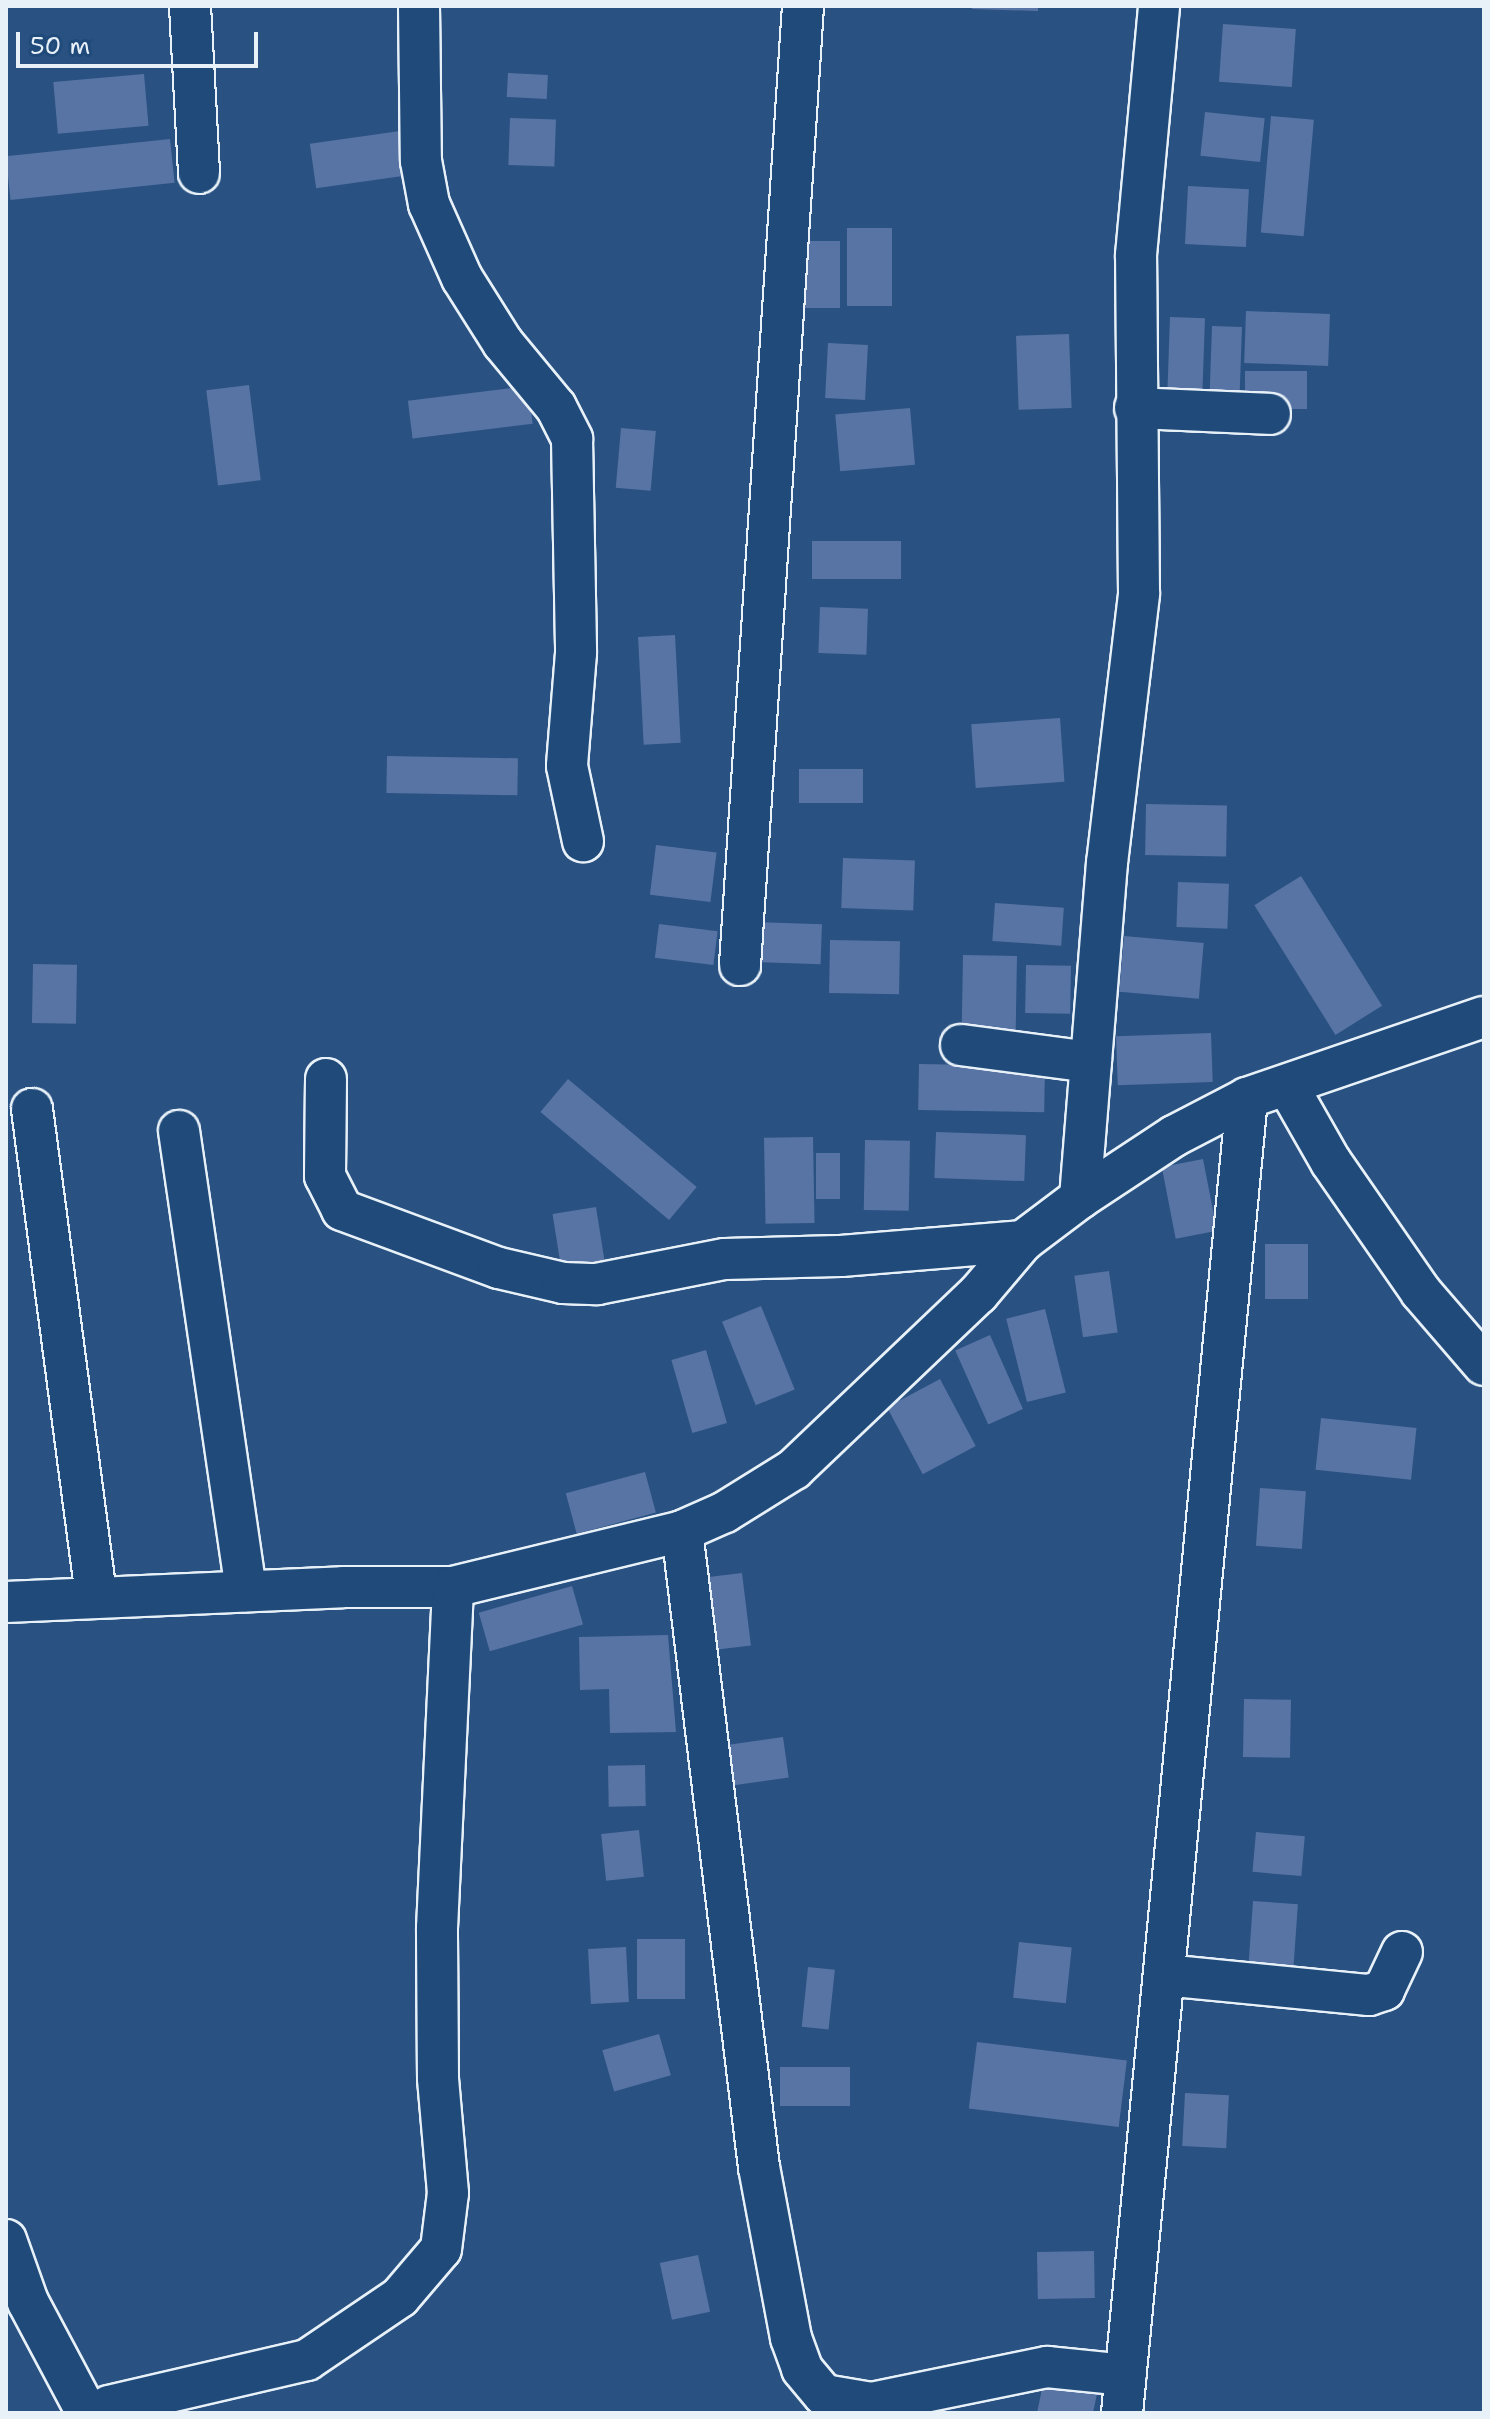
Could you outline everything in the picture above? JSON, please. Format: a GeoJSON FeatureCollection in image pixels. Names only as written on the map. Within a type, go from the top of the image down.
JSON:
{"type":"FeatureCollection","features":[{"type":"Feature","properties":{"kind":"street"},"geometry":{"type":"LineString","coordinates":[[190,6],[199,173]]}},
{"type":"Feature","properties":{"kind":"street"},"geometry":{"type":"LineString","coordinates":[[419,6],[421,161],[444,247],[503,343],[556,407],[572,439],[576,653],[567,766],[583,841]]}},
{"type":"Feature","properties":{"kind":"street"},"geometry":{"type":"LineString","coordinates":[[740,965],[803,6]]}},
{"type":"Feature","properties":{"kind":"street"},"geometry":{"type":"LineString","coordinates":[[1080,1198],[1107,863],[1139,593],[1136,255],[1159,6]]}},
{"type":"Feature","properties":{"kind":"street"},"geometry":{"type":"LineString","coordinates":[[1135,408],[1270,414]]}},
{"type":"Feature","properties":{"kind":"street"},"geometry":{"type":"LineString","coordinates":[[6,1602],[246,1591],[453,1587],[682,1531],[725,1512],[794,1469],[967,1305],[1023,1241],[1080,1198],[1174,1136],[1247,1098],[1484,1017]]}},
{"type":"Feature","properties":{"kind":"street"},"geometry":{"type":"LineString","coordinates":[[961,1045],[1091,1062]]}},
{"type":"Feature","properties":{"kind":"street"},"geometry":{"type":"LineString","coordinates":[[326,1079],[325,1176],[342,1210],[499,1268],[563,1283],[597,1284],[725,1259],[841,1256],[1023,1241]]}},
{"type":"Feature","properties":{"kind":"street"},"geometry":{"type":"LineString","coordinates":[[1287,1085],[1331,1162],[1421,1292],[1484,1365]]}},
{"type":"Feature","properties":{"kind":"street"},"geometry":{"type":"LineString","coordinates":[[682,1531],[759,2167],[791,2338],[802,2369],[824,2395],[871,2403],[1047,2367],[1124,2394],[1247,1098]]}},
{"type":"Feature","properties":{"kind":"street"},"geometry":{"type":"LineString","coordinates":[[32,1109],[96,1598]]}},
{"type":"Feature","properties":{"kind":"street"},"geometry":{"type":"LineString","coordinates":[[179,1131],[246,1591]]}},
{"type":"Feature","properties":{"kind":"street"},"geometry":{"type":"LineString","coordinates":[[100,2413],[109,2406],[307,2360],[400,2297],[441,2249],[448,2193],[438,2078],[437,1928],[453,1587]]}},
{"type":"Feature","properties":{"kind":"street"},"geometry":{"type":"LineString","coordinates":[[1164,1975],[1369,1995],[1384,1990],[1402,1952]]}},
{"type":"Feature","properties":{"kind":"street"},"geometry":{"type":"LineString","coordinates":[[6,2240],[28,2302],[87,2413]]}},
{"type":"Feature","properties":{"kind":"building"},"geometry":{"type":"Polygon","coordinates":[[[972,6],[1038,6],[1038,11],[972,9],[972,6]]]}},
{"type":"Feature","properties":{"kind":"building"},"geometry":{"type":"Polygon","coordinates":[[[1223,24],[1296,29],[1292,87],[1219,82],[1223,24]]]}},
{"type":"Feature","properties":{"kind":"building"},"geometry":{"type":"Polygon","coordinates":[[[508,73],[548,75],[547,99],[507,97],[508,73]]]}},
{"type":"Feature","properties":{"kind":"building"},"geometry":{"type":"Polygon","coordinates":[[[144,74],[149,126],[58,134],[53,82],[144,74]]]}},
{"type":"Feature","properties":{"kind":"building"},"geometry":{"type":"Polygon","coordinates":[[[1205,112],[1265,118],[1260,162],[1200,156],[1205,112]]]}},
{"type":"Feature","properties":{"kind":"building"},"geometry":{"type":"Polygon","coordinates":[[[1271,116],[1314,120],[1304,236],[1261,233],[1271,116]]]}},
{"type":"Feature","properties":{"kind":"building"},"geometry":{"type":"Polygon","coordinates":[[[510,118],[556,120],[554,167],[508,165],[510,118]]]}},
{"type":"Feature","properties":{"kind":"building"},"geometry":{"type":"Polygon","coordinates":[[[400,131],[406,176],[316,188],[310,144],[400,131]]]}},
{"type":"Feature","properties":{"kind":"building"},"geometry":{"type":"Polygon","coordinates":[[[170,139],[175,183],[11,200],[6,156],[170,139]]]}},
{"type":"Feature","properties":{"kind":"building"},"geometry":{"type":"Polygon","coordinates":[[[1188,186],[1249,189],[1246,247],[1185,244],[1188,186]]]}},
{"type":"Feature","properties":{"kind":"building"},"geometry":{"type":"Polygon","coordinates":[[[847,228],[892,228],[892,306],[847,306],[847,228]]]}},
{"type":"Feature","properties":{"kind":"building"},"geometry":{"type":"Polygon","coordinates":[[[803,241],[840,241],[840,308],[803,308],[803,241]]]}},
{"type":"Feature","properties":{"kind":"building"},"geometry":{"type":"Polygon","coordinates":[[[1246,311],[1330,314],[1328,366],[1244,363],[1246,311]]]}},
{"type":"Feature","properties":{"kind":"building"},"geometry":{"type":"Polygon","coordinates":[[[1170,317],[1205,318],[1202,398],[1167,397],[1170,317]]]}},
{"type":"Feature","properties":{"kind":"building"},"geometry":{"type":"Polygon","coordinates":[[[1212,326],[1242,327],[1240,395],[1210,394],[1212,326]]]}},
{"type":"Feature","properties":{"kind":"building"},"geometry":{"type":"Polygon","coordinates":[[[1069,334],[1072,408],[1019,410],[1016,336],[1069,334]]]}},
{"type":"Feature","properties":{"kind":"building"},"geometry":{"type":"Polygon","coordinates":[[[828,343],[868,345],[865,400],[825,398],[828,343]]]}},
{"type":"Feature","properties":{"kind":"building"},"geometry":{"type":"Polygon","coordinates":[[[1245,371],[1307,371],[1307,409],[1245,409],[1245,371]]]}},
{"type":"Feature","properties":{"kind":"building"},"geometry":{"type":"Polygon","coordinates":[[[249,385],[261,480],[218,486],[206,390],[249,385]]]}},
{"type":"Feature","properties":{"kind":"building"},"geometry":{"type":"Polygon","coordinates":[[[528,386],[533,424],[413,438],[408,401],[528,386]]]}},
{"type":"Feature","properties":{"kind":"building"},"geometry":{"type":"Polygon","coordinates":[[[910,408],[915,465],[840,471],[835,415],[910,408]]]}},
{"type":"Feature","properties":{"kind":"building"},"geometry":{"type":"Polygon","coordinates":[[[621,428],[656,431],[651,491],[616,488],[621,428]]]}},
{"type":"Feature","properties":{"kind":"building"},"geometry":{"type":"Polygon","coordinates":[[[812,541],[901,541],[901,579],[812,579],[812,541]]]}},
{"type":"Feature","properties":{"kind":"building"},"geometry":{"type":"Polygon","coordinates":[[[820,607],[868,609],[866,655],[818,653],[820,607]]]}},
{"type":"Feature","properties":{"kind":"building"},"geometry":{"type":"Polygon","coordinates":[[[675,635],[681,743],[644,745],[638,637],[675,635]]]}},
{"type":"Feature","properties":{"kind":"building"},"geometry":{"type":"Polygon","coordinates":[[[1060,718],[1064,782],[976,788],[971,724],[1060,718]]]}},
{"type":"Feature","properties":{"kind":"building"},"geometry":{"type":"Polygon","coordinates":[[[387,756],[518,758],[517,795],[386,793],[387,756]]]}},
{"type":"Feature","properties":{"kind":"building"},"geometry":{"type":"Polygon","coordinates":[[[799,769],[863,769],[863,803],[799,803],[799,769]]]}},
{"type":"Feature","properties":{"kind":"building"},"geometry":{"type":"Polygon","coordinates":[[[1146,804],[1227,805],[1226,856],[1145,855],[1146,804]]]}},
{"type":"Feature","properties":{"kind":"building"},"geometry":{"type":"Polygon","coordinates":[[[656,845],[717,852],[710,902],[650,895],[656,845]]]}},
{"type":"Feature","properties":{"kind":"building"},"geometry":{"type":"Polygon","coordinates":[[[843,858],[915,861],[913,910],[841,908],[843,858]]]}},
{"type":"Feature","properties":{"kind":"building"},"geometry":{"type":"Polygon","coordinates":[[[1301,876],[1382,1006],[1335,1035],[1254,905],[1301,876]]]}},
{"type":"Feature","properties":{"kind":"building"},"geometry":{"type":"Polygon","coordinates":[[[1178,882],[1229,884],[1227,929],[1176,927],[1178,882]]]}},
{"type":"Feature","properties":{"kind":"building"},"geometry":{"type":"Polygon","coordinates":[[[995,903],[1064,908],[1061,946],[992,941],[995,903]]]}},
{"type":"Feature","properties":{"kind":"building"},"geometry":{"type":"Polygon","coordinates":[[[757,922],[822,924],[821,964],[756,962],[757,922]]]}},
{"type":"Feature","properties":{"kind":"building"},"geometry":{"type":"Polygon","coordinates":[[[659,924],[718,931],[713,965],[655,958],[659,924]]]}},
{"type":"Feature","properties":{"kind":"building"},"geometry":{"type":"Polygon","coordinates":[[[1124,936],[1204,943],[1199,999],[1119,992],[1124,936]]]}},
{"type":"Feature","properties":{"kind":"building"},"geometry":{"type":"Polygon","coordinates":[[[830,940],[900,941],[899,994],[829,993],[830,940]]]}},
{"type":"Feature","properties":{"kind":"building"},"geometry":{"type":"Polygon","coordinates":[[[963,955],[1017,956],[1016,1041],[962,1040],[963,955]]]}},
{"type":"Feature","properties":{"kind":"building"},"geometry":{"type":"Polygon","coordinates":[[[33,964],[77,965],[76,1024],[32,1023],[33,964]]]}},
{"type":"Feature","properties":{"kind":"building"},"geometry":{"type":"Polygon","coordinates":[[[1026,965],[1071,966],[1070,1014],[1025,1013],[1026,965]]]}},
{"type":"Feature","properties":{"kind":"building"},"geometry":{"type":"Polygon","coordinates":[[[1211,1033],[1213,1082],[1118,1085],[1116,1036],[1211,1033]]]}},
{"type":"Feature","properties":{"kind":"building"},"geometry":{"type":"Polygon","coordinates":[[[919,1064],[1045,1066],[1044,1112],[918,1110],[919,1064]]]}},
{"type":"Feature","properties":{"kind":"building"},"geometry":{"type":"Polygon","coordinates":[[[568,1079],[697,1187],[669,1220],[540,1112],[568,1079]]]}},
{"type":"Feature","properties":{"kind":"building"},"geometry":{"type":"Polygon","coordinates":[[[936,1132],[1026,1135],[1024,1181],[934,1178],[936,1132]]]}},
{"type":"Feature","properties":{"kind":"building"},"geometry":{"type":"Polygon","coordinates":[[[813,1137],[815,1223],[766,1224],[764,1138],[813,1137]]]}},
{"type":"Feature","properties":{"kind":"building"},"geometry":{"type":"Polygon","coordinates":[[[865,1140],[910,1141],[909,1211],[864,1210],[865,1140]]]}},
{"type":"Feature","properties":{"kind":"building"},"geometry":{"type":"Polygon","coordinates":[[[816,1153],[840,1153],[840,1199],[816,1199],[816,1153]]]}},
{"type":"Feature","properties":{"kind":"building"},"geometry":{"type":"Polygon","coordinates":[[[1203,1159],[1217,1231],[1176,1239],[1162,1167],[1203,1159]]]}},
{"type":"Feature","properties":{"kind":"building"},"geometry":{"type":"Polygon","coordinates":[[[596,1207],[605,1266],[562,1273],[553,1214],[596,1207]]]}},
{"type":"Feature","properties":{"kind":"building"},"geometry":{"type":"Polygon","coordinates":[[[1265,1244],[1308,1244],[1308,1299],[1265,1299],[1265,1244]]]}},
{"type":"Feature","properties":{"kind":"building"},"geometry":{"type":"Polygon","coordinates":[[[1109,1271],[1118,1332],[1083,1337],[1074,1276],[1109,1271]]]}},
{"type":"Feature","properties":{"kind":"building"},"geometry":{"type":"Polygon","coordinates":[[[761,1306],[795,1389],[756,1405],[722,1322],[761,1306]]]}},
{"type":"Feature","properties":{"kind":"building"},"geometry":{"type":"Polygon","coordinates":[[[1045,1309],[1066,1392],[1027,1402],[1006,1319],[1045,1309]]]}},
{"type":"Feature","properties":{"kind":"building"},"geometry":{"type":"Polygon","coordinates":[[[990,1335],[1023,1409],[988,1424],[955,1350],[990,1335]]]}},
{"type":"Feature","properties":{"kind":"building"},"geometry":{"type":"Polygon","coordinates":[[[706,1350],[727,1423],[692,1433],[671,1360],[706,1350]]]}},
{"type":"Feature","properties":{"kind":"building"},"geometry":{"type":"Polygon","coordinates":[[[940,1379],[976,1446],[923,1474],[887,1407],[940,1379]]]}},
{"type":"Feature","properties":{"kind":"building"},"geometry":{"type":"Polygon","coordinates":[[[1321,1418],[1416,1428],[1411,1480],[1316,1470],[1321,1418]]]}},
{"type":"Feature","properties":{"kind":"building"},"geometry":{"type":"Polygon","coordinates":[[[645,1472],[656,1513],[577,1534],[566,1493],[645,1472]]]}},
{"type":"Feature","properties":{"kind":"building"},"geometry":{"type":"Polygon","coordinates":[[[1260,1488],[1306,1491],[1302,1549],[1256,1546],[1260,1488]]]}},
{"type":"Feature","properties":{"kind":"building"},"geometry":{"type":"Polygon","coordinates":[[[742,1573],[751,1645],[705,1651],[696,1579],[742,1573]]]}},
{"type":"Feature","properties":{"kind":"building"},"geometry":{"type":"Polygon","coordinates":[[[572,1586],[583,1624],[490,1651],[479,1613],[572,1586]]]}},
{"type":"Feature","properties":{"kind":"building"},"geometry":{"type":"Polygon","coordinates":[[[668,1635],[676,1732],[610,1733],[609,1689],[580,1690],[579,1637],[668,1635]]]}},
{"type":"Feature","properties":{"kind":"building"},"geometry":{"type":"Polygon","coordinates":[[[1244,1699],[1291,1700],[1290,1758],[1243,1757],[1244,1699]]]}},
{"type":"Feature","properties":{"kind":"building"},"geometry":{"type":"Polygon","coordinates":[[[783,1737],[789,1778],[718,1787],[713,1747],[783,1737]]]}},
{"type":"Feature","properties":{"kind":"building"},"geometry":{"type":"Polygon","coordinates":[[[645,1765],[646,1806],[609,1807],[608,1766],[645,1765]]]}},
{"type":"Feature","properties":{"kind":"building"},"geometry":{"type":"Polygon","coordinates":[[[639,1830],[644,1877],[606,1881],[601,1834],[639,1830]]]}},
{"type":"Feature","properties":{"kind":"building"},"geometry":{"type":"Polygon","coordinates":[[[1256,1832],[1305,1836],[1301,1876],[1253,1872],[1256,1832]]]}},
{"type":"Feature","properties":{"kind":"building"},"geometry":{"type":"Polygon","coordinates":[[[1253,1901],[1298,1904],[1294,1966],[1249,1963],[1253,1901]]]}},
{"type":"Feature","properties":{"kind":"building"},"geometry":{"type":"Polygon","coordinates":[[[637,1939],[685,1939],[685,1999],[637,1999],[637,1939]]]}},
{"type":"Feature","properties":{"kind":"building"},"geometry":{"type":"Polygon","coordinates":[[[1019,1942],[1072,1948],[1066,2003],[1013,1998],[1019,1942]]]}},
{"type":"Feature","properties":{"kind":"building"},"geometry":{"type":"Polygon","coordinates":[[[626,1947],[629,2002],[591,2004],[588,1949],[626,1947]]]}},
{"type":"Feature","properties":{"kind":"building"},"geometry":{"type":"Polygon","coordinates":[[[808,1967],[835,1970],[829,2029],[802,2027],[808,1967]]]}},
{"type":"Feature","properties":{"kind":"building"},"geometry":{"type":"Polygon","coordinates":[[[659,2034],[671,2075],[614,2092],[602,2050],[659,2034]]]}},
{"type":"Feature","properties":{"kind":"building"},"geometry":{"type":"Polygon","coordinates":[[[977,2042],[1127,2060],[1119,2127],[969,2109],[977,2042]]]}},
{"type":"Feature","properties":{"kind":"building"},"geometry":{"type":"Polygon","coordinates":[[[780,2067],[850,2067],[850,2106],[780,2106],[780,2067]]]}},
{"type":"Feature","properties":{"kind":"building"},"geometry":{"type":"Polygon","coordinates":[[[1185,2093],[1229,2095],[1226,2148],[1182,2146],[1185,2093]]]}},
{"type":"Feature","properties":{"kind":"building"},"geometry":{"type":"Polygon","coordinates":[[[1094,2251],[1095,2298],[1038,2299],[1037,2252],[1094,2251]]]}},
{"type":"Feature","properties":{"kind":"building"},"geometry":{"type":"Polygon","coordinates":[[[698,2255],[710,2312],[672,2320],[660,2263],[698,2255]]]}},
{"type":"Feature","properties":{"kind":"building"},"geometry":{"type":"Polygon","coordinates":[[[1045,2374],[1099,2384],[1093,2413],[1037,2413],[1045,2374]]]}}]}
